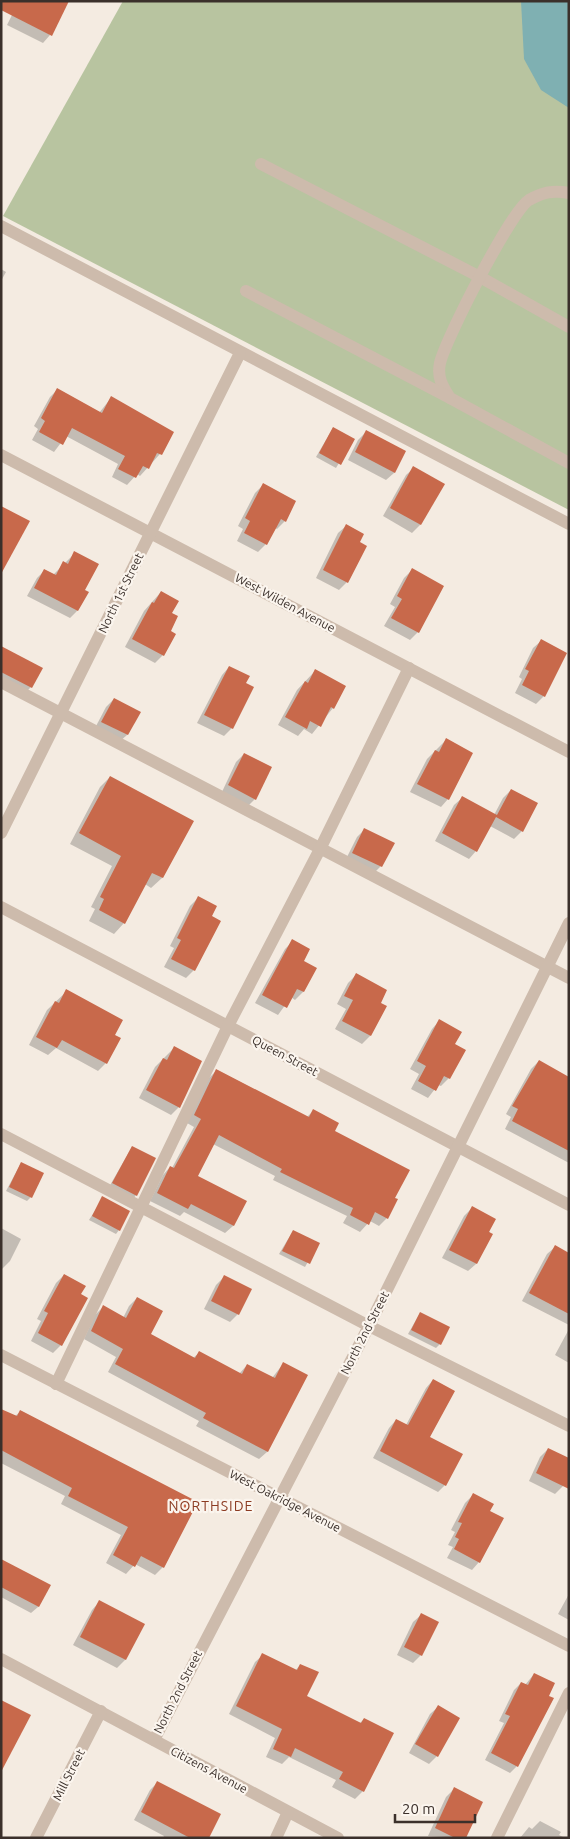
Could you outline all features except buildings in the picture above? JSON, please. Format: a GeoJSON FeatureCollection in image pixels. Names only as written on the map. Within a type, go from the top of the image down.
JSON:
{"type":"FeatureCollection","features":[{"type":"Feature","properties":{"kind":"street"},"geometry":{"type":"LineString","coordinates":[[261,164],[480,277],[569,327]]}},
{"type":"Feature","properties":{"kind":"street"},"geometry":{"type":"LineString","coordinates":[[450,398],[439,380],[440,362],[465,305],[509,225],[528,201],[554,190],[569,193]]}},
{"type":"Feature","properties":{"kind":"street"},"geometry":{"type":"LineString","coordinates":[[1,226],[569,524]]}},
{"type":"Feature","properties":{"kind":"street"},"geometry":{"type":"LineString","coordinates":[[246,291],[450,398],[569,464]]}},
{"type":"Feature","properties":{"kind":"street","name":"North 1st Street"},"geometry":{"type":"LineString","coordinates":[[1,833],[240,353]]}},
{"type":"Feature","properties":{"kind":"street","name":"West Wilden Avenue"},"geometry":{"type":"LineString","coordinates":[[1,455],[569,752]]}},
{"type":"Feature","properties":{"kind":"street"},"geometry":{"type":"LineString","coordinates":[[56,1384],[143,1207],[228,1026],[320,849],[409,668]]}},
{"type":"Feature","properties":{"kind":"street"},"geometry":{"type":"LineString","coordinates":[[1,682],[569,978]]}},
{"type":"Feature","properties":{"kind":"street","name":"Queen Street"},"geometry":{"type":"LineString","coordinates":[[1,907],[569,1204]]}},
{"type":"Feature","properties":{"kind":"street","name":"North 2nd Street"},"geometry":{"type":"LineString","coordinates":[[154,1740],[369,1326],[569,923]]}},
{"type":"Feature","properties":{"kind":"street"},"geometry":{"type":"LineString","coordinates":[[1,1134],[369,1326],[569,1426]]}},
{"type":"Feature","properties":{"kind":"street","name":"West Oakridge Avenue"},"geometry":{"type":"LineString","coordinates":[[1,1355],[569,1646]]}},
{"type":"Feature","properties":{"kind":"street","name":"Citizens Avenue"},"geometry":{"type":"LineString","coordinates":[[1,1659],[338,1838]]}},
{"type":"Feature","properties":{"kind":"street"},"geometry":{"type":"LineString","coordinates":[[497,1838],[569,1693]]}},
{"type":"Feature","properties":{"kind":"street","name":"Mill Street"},"geometry":{"type":"LineString","coordinates":[[36,1838],[101,1712]]}},
{"type":"Feature","properties":{"kind":"street"},"geometry":{"type":"LineString","coordinates":[[276,1838],[288,1812]]}},
{"type":"Feature","properties":{"kind":"green space"},"geometry":{"type":"Polygon","coordinates":[[[123,1],[569,1],[569,510],[3,216],[123,1]]]}},
{"type":"Feature","properties":{"kind":"water"},"geometry":{"type":"Polygon","coordinates":[[[521,1],[569,1],[569,108],[541,90],[524,59],[521,1]]]}},
{"type":"Feature","properties":{"kind":"district","name":"NORTHSIDE"},"geometry":{"type":"Point","coordinates":[211,1506]}}]}
